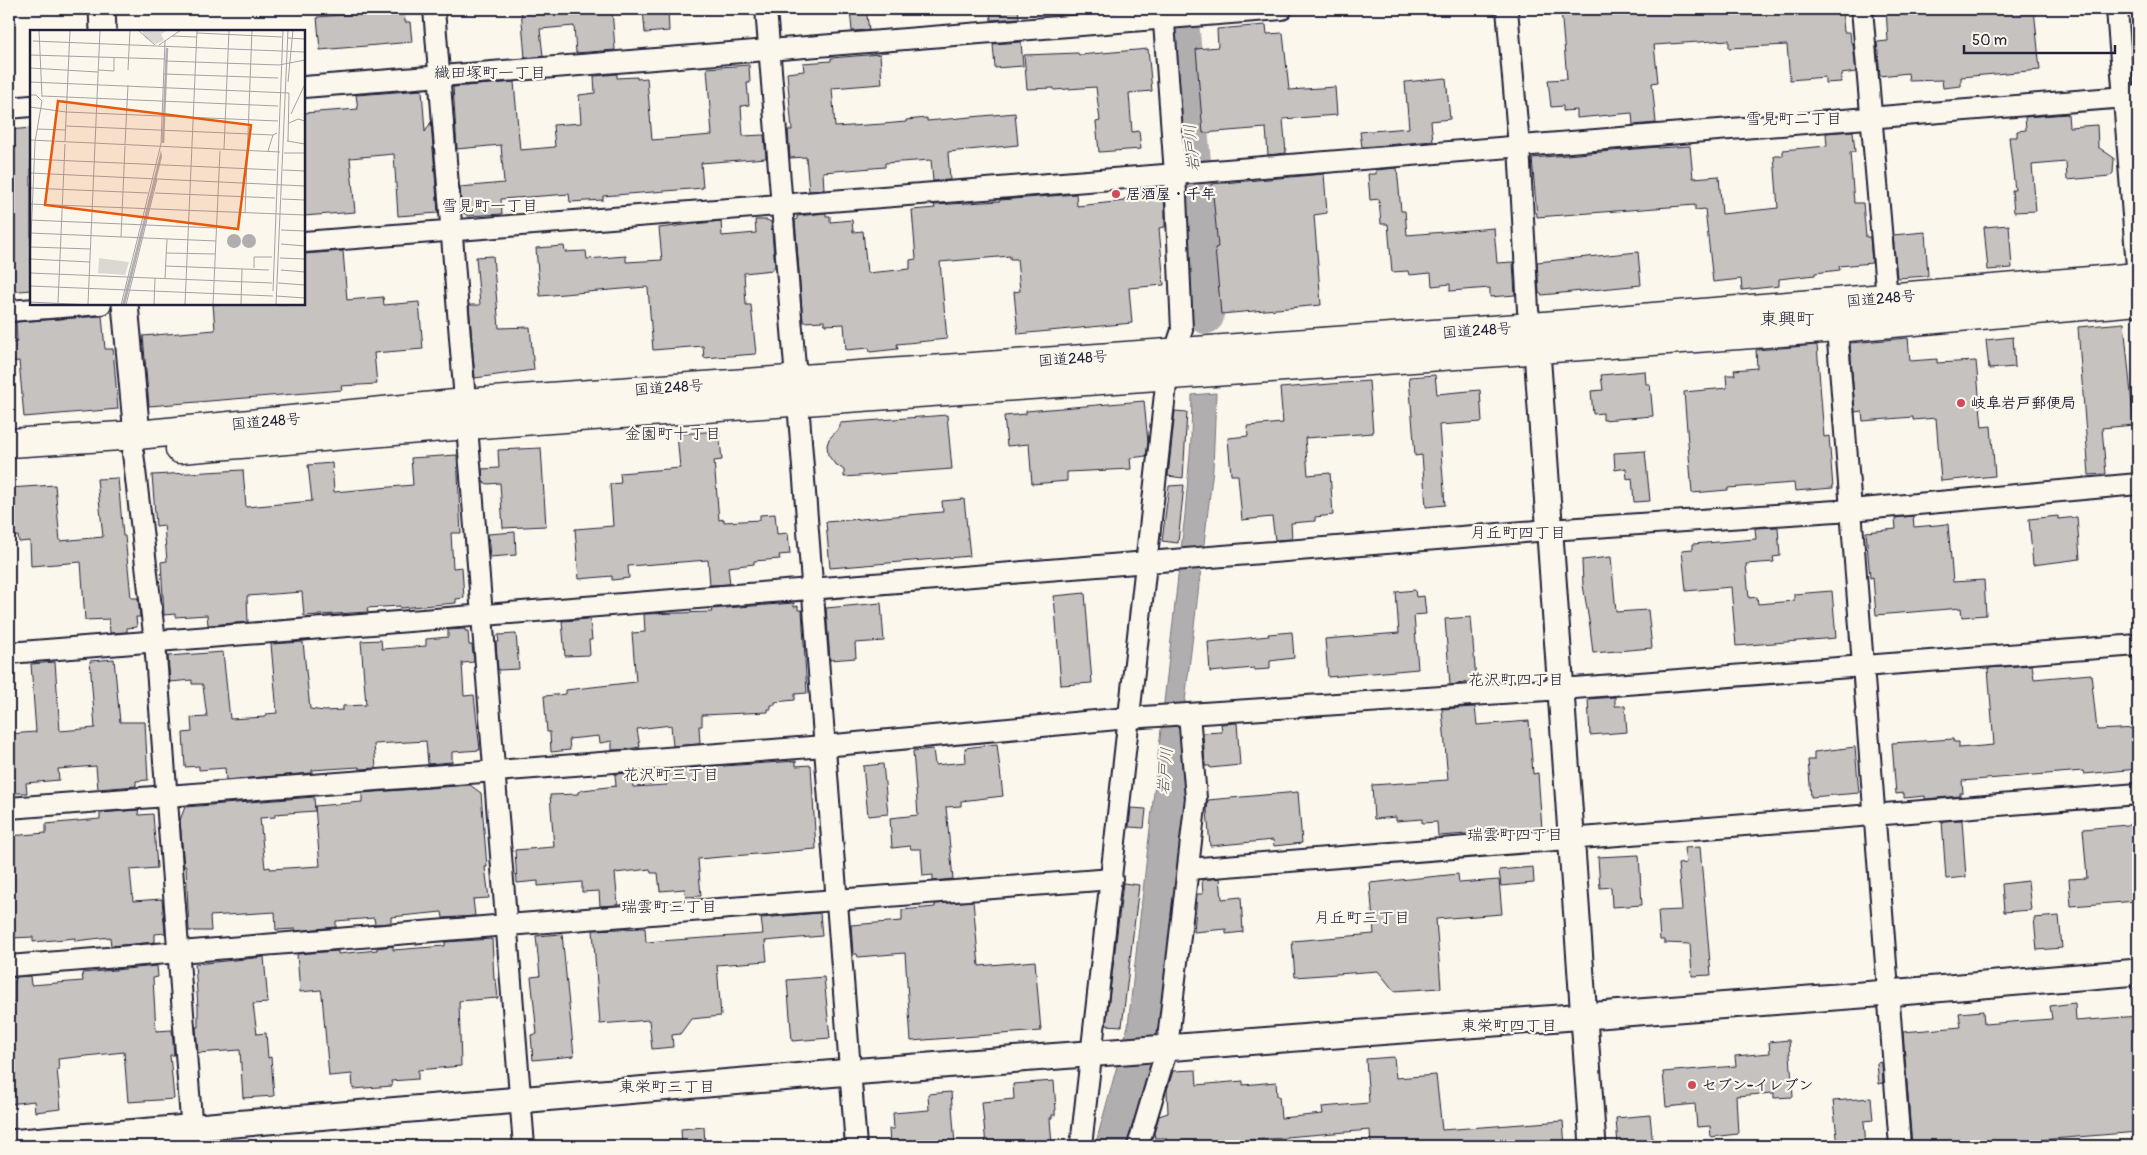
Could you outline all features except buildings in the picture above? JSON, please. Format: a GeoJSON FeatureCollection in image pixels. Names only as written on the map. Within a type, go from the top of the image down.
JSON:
{"type":"FeatureCollection","features":[{"type":"Feature","properties":{"kind":"highway","name":"国道248号"},"geometry":{"type":"LineString","coordinates":[[1534,339],[1887,299],[2138,278]]}},
{"type":"Feature","properties":{"kind":"highway","name":"国道248号"},"geometry":{"type":"LineString","coordinates":[[9,462],[135,444],[466,414],[1534,339],[1837,328],[2138,301]]}},
{"type":"Feature","properties":{"kind":"highway","name":"国道248号"},"geometry":{"type":"LineString","coordinates":[[9,443],[135,444]]}},
{"type":"Feature","properties":{"kind":"street"},"geometry":{"type":"LineString","coordinates":[[102,9],[103,30]]}},
{"type":"Feature","properties":{"kind":"street"},"geometry":{"type":"LineString","coordinates":[[434,9],[524,1146]]}},
{"type":"Feature","properties":{"kind":"street"},"geometry":{"type":"LineString","coordinates":[[766,9],[856,1146]]}},
{"type":"Feature","properties":{"kind":"street"},"geometry":{"type":"LineString","coordinates":[[305,86],[769,50],[1164,15],[1282,9]]}},
{"type":"Feature","properties":{"kind":"street"},"geometry":{"type":"LineString","coordinates":[[1507,9],[1519,146],[1528,310],[1534,339],[1561,689],[1592,1146]]}},
{"type":"Feature","properties":{"kind":"street"},"geometry":{"type":"LineString","coordinates":[[1862,9],[1887,299]]}},
{"type":"Feature","properties":{"kind":"street"},"geometry":{"type":"LineString","coordinates":[[2117,9],[2131,97],[2138,278]]}},
{"type":"Feature","properties":{"kind":"street"},"geometry":{"type":"LineString","coordinates":[[1081,1146],[1103,1053],[1112,879],[1128,718],[1171,364],[1182,330],[1176,174],[1164,15]]}},
{"type":"Feature","properties":{"kind":"street"},"geometry":{"type":"LineString","coordinates":[[305,242],[1271,167],[2131,97]]}},
{"type":"Feature","properties":{"kind":"street"},"geometry":{"type":"LineString","coordinates":[[9,108],[30,106]]}},
{"type":"Feature","properties":{"kind":"street"},"geometry":{"type":"LineString","coordinates":[[9,311],[88,305]]}},
{"type":"Feature","properties":{"kind":"street"},"geometry":{"type":"LineString","coordinates":[[125,305],[135,444],[155,642],[192,1137]]}},
{"type":"Feature","properties":{"kind":"street"},"geometry":{"type":"LineString","coordinates":[[1837,328],[1900,1146]]}},
{"type":"Feature","properties":{"kind":"street"},"geometry":{"type":"LineString","coordinates":[[9,653],[1549,530],[1851,510],[2138,484]]}},
{"type":"Feature","properties":{"kind":"street"},"geometry":{"type":"LineString","coordinates":[[9,808],[824,746],[1128,718],[1561,689],[2138,644]]}},
{"type":"Feature","properties":{"kind":"street"},"geometry":{"type":"LineString","coordinates":[[1138,1146],[1162,1048],[1188,869],[1196,798],[1187,714]]}},
{"type":"Feature","properties":{"kind":"street"},"geometry":{"type":"LineString","coordinates":[[1188,869],[2138,794]]}},
{"type":"Feature","properties":{"kind":"street"},"geometry":{"type":"LineString","coordinates":[[9,966],[507,924],[837,901],[1112,879]]}},
{"type":"Feature","properties":{"kind":"street"},"geometry":{"type":"LineString","coordinates":[[9,1143],[192,1137],[521,1101],[850,1072],[1888,994],[2138,972]]}},
{"type":"Feature","properties":{"kind":"water"},"geometry":{"type":"Polygon","coordinates":[[[1216,393],[1213,469],[1182,726],[1187,797],[1165,1023],[1130,1146],[1095,1146],[1128,1026],[1185,514],[1191,441],[1192,395],[1216,393]]]}},
{"type":"Feature","properties":{"kind":"waterway","name":"岩戸川"},"geometry":{"type":"LineString","coordinates":[[1180,9],[1206,316]]}},
{"type":"Feature","properties":{"kind":"place","name":"居酒屋・千年"},"geometry":{"type":"Point","coordinates":[1116,194]}},
{"type":"Feature","properties":{"kind":"place","name":"岐阜岩戸郵便局"},"geometry":{"type":"Point","coordinates":[1961,403]}},
{"type":"Feature","properties":{"kind":"place","name":"セブン-イレブン"},"geometry":{"type":"Point","coordinates":[1692,1085]}},
{"type":"Feature","properties":{"kind":"district","name":"織田塚町一丁目"},"geometry":{"type":"Point","coordinates":[490,73]}},
{"type":"Feature","properties":{"kind":"district","name":"雪見町二丁目"},"geometry":{"type":"Point","coordinates":[1794,119]}},
{"type":"Feature","properties":{"kind":"district","name":"雪見町一丁目"},"geometry":{"type":"Point","coordinates":[490,206]}},
{"type":"Feature","properties":{"kind":"district","name":"東興町"},"geometry":{"type":"Point","coordinates":[1787,319]}},
{"type":"Feature","properties":{"kind":"district","name":"金園町十丁目"},"geometry":{"type":"Point","coordinates":[673,434]}},
{"type":"Feature","properties":{"kind":"district","name":"月丘町四丁目"},"geometry":{"type":"Point","coordinates":[1518,533]}},
{"type":"Feature","properties":{"kind":"district","name":"花沢町四丁目"},"geometry":{"type":"Point","coordinates":[1516,680]}},
{"type":"Feature","properties":{"kind":"district","name":"花沢町三丁目"},"geometry":{"type":"Point","coordinates":[671,775]}},
{"type":"Feature","properties":{"kind":"district","name":"瑞雲町四丁目"},"geometry":{"type":"Point","coordinates":[1515,835]}},
{"type":"Feature","properties":{"kind":"district","name":"瑞雲町三丁目"},"geometry":{"type":"Point","coordinates":[669,907]}},
{"type":"Feature","properties":{"kind":"district","name":"月丘町三丁目"},"geometry":{"type":"Point","coordinates":[1362,918]}},
{"type":"Feature","properties":{"kind":"district","name":"東栄町四丁目"},"geometry":{"type":"Point","coordinates":[1509,1026]}},
{"type":"Feature","properties":{"kind":"district","name":"東栄町三丁目"},"geometry":{"type":"Point","coordinates":[667,1087]}}]}
